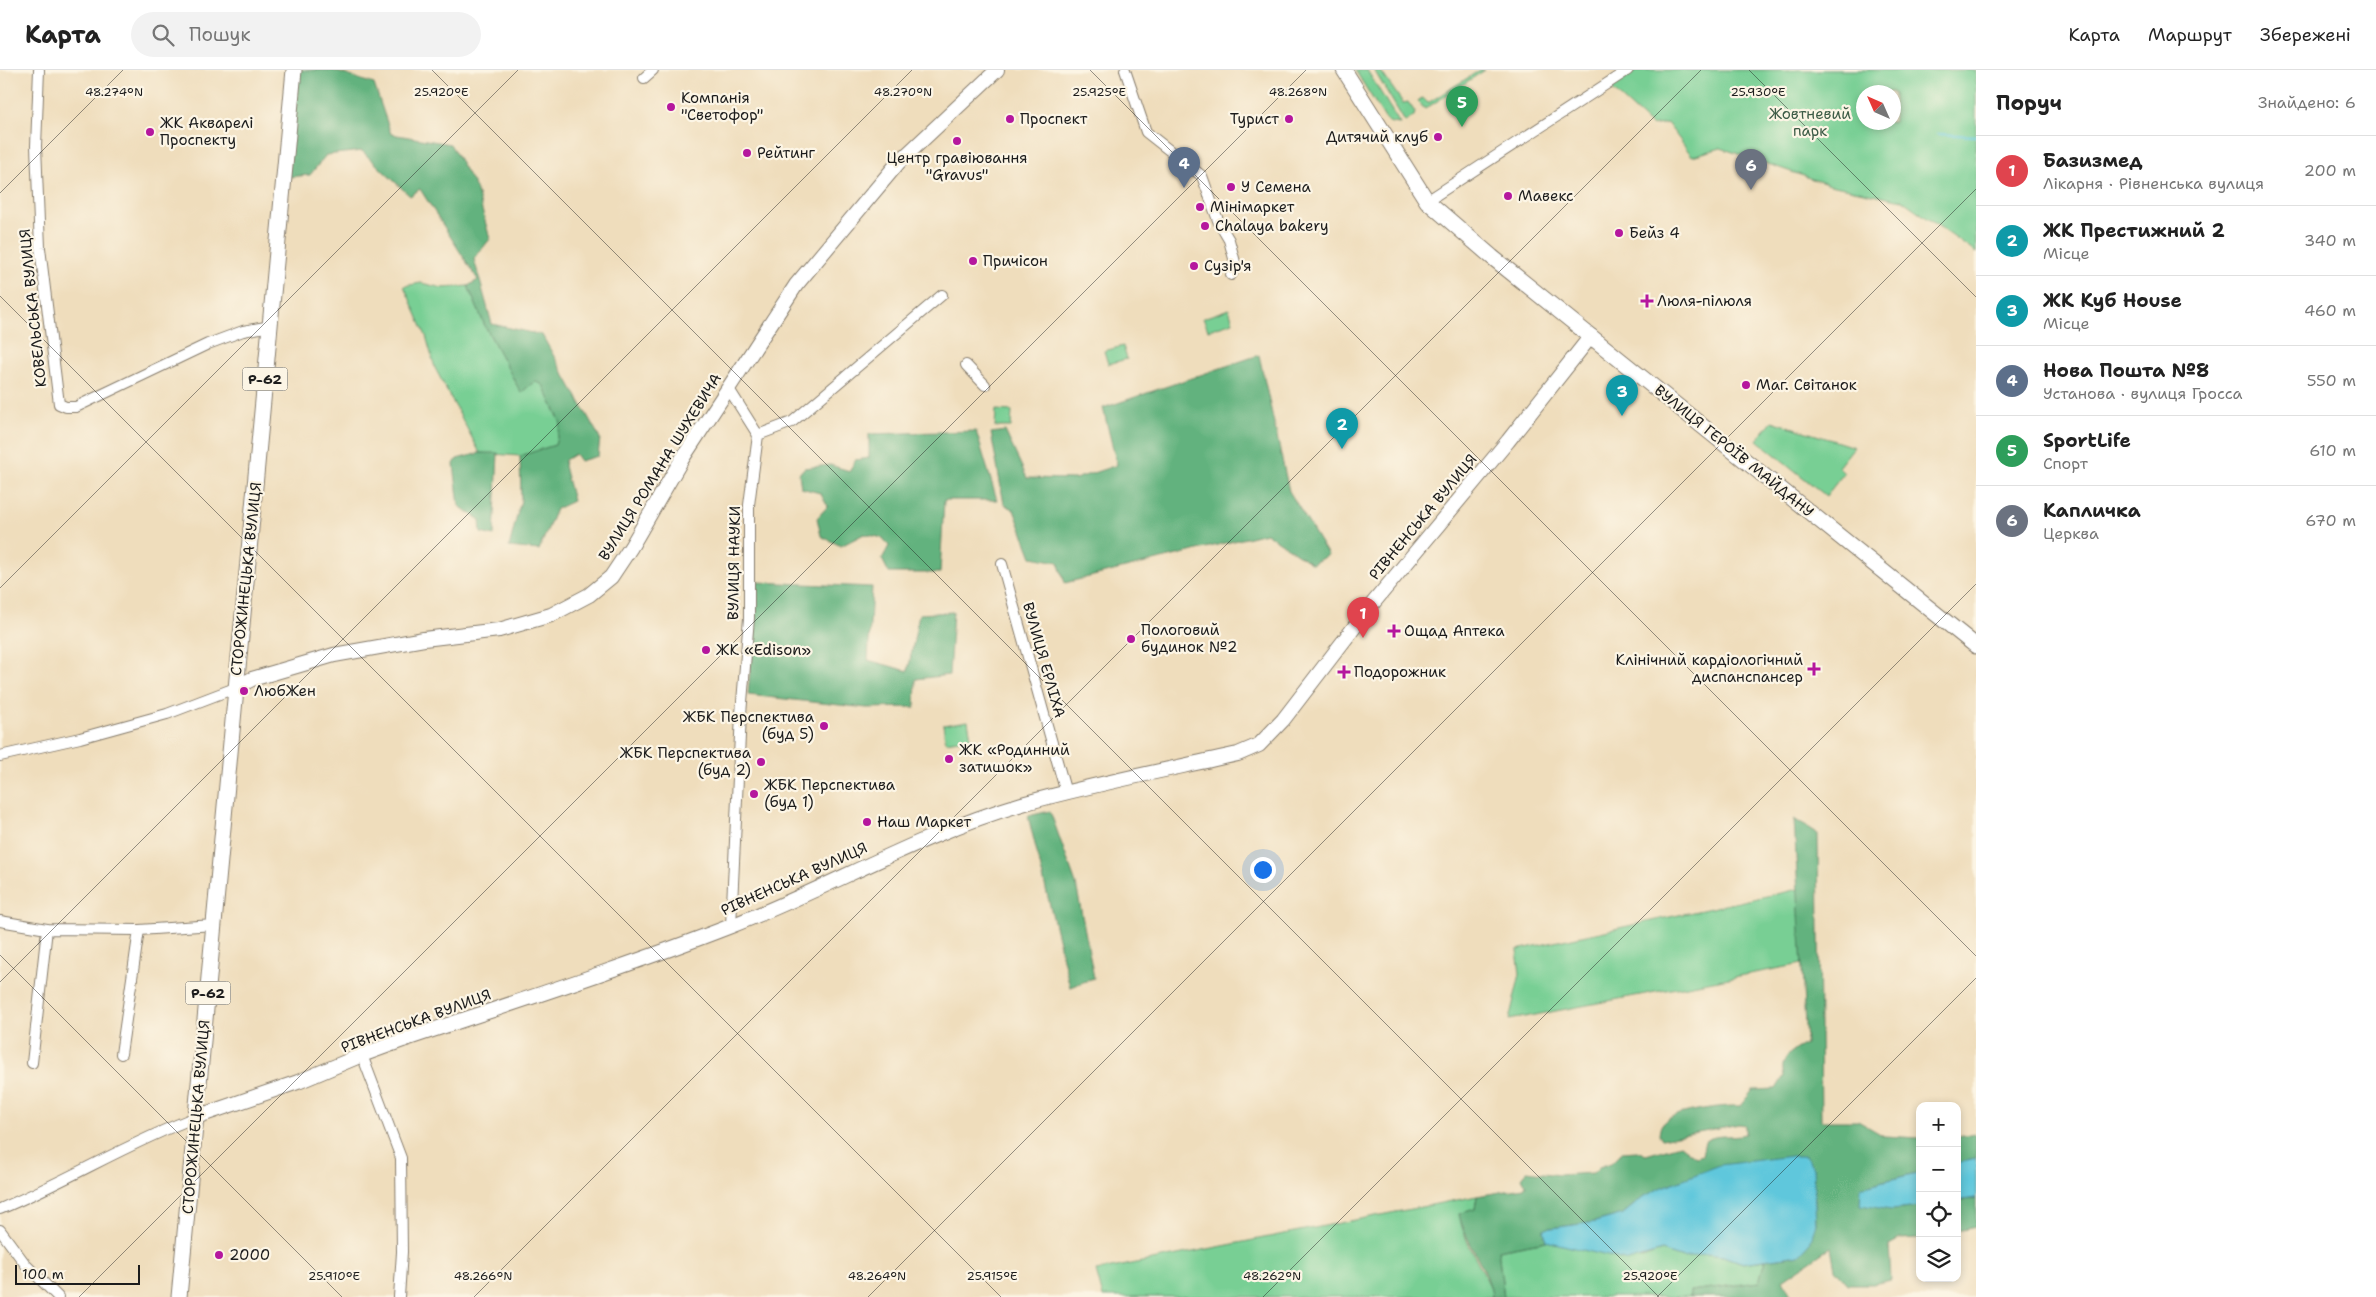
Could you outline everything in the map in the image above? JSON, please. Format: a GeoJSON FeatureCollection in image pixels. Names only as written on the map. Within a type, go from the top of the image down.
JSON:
{"type":"FeatureCollection","features":[{"type":"Feature","properties":{"kind":"main road","name":"СТОРОЖИНЕЦЬКА ВУЛИЦЯ"},"geometry":{"type":"LineString","coordinates":[[179,1297],[294,70]]}},
{"type":"Feature","properties":{"kind":"main road","name":"ВУЛИЦЯ ГЕРОЇВ МАЙДАНУ"},"geometry":{"type":"LineString","coordinates":[[1344,70],[1427,201],[1492,257],[1976,646]]}},
{"type":"Feature","properties":{"kind":"street","name":"КОВЕЛЬСЬКА ВУЛИЦЯ"},"geometry":{"type":"LineString","coordinates":[[38,70],[36,146],[40,248],[59,404],[66,407],[76,407],[208,344],[243,331],[271,326]]}},
{"type":"Feature","properties":{"kind":"street"},"geometry":{"type":"LineString","coordinates":[[644,78],[653,70]]}},
{"type":"Feature","properties":{"kind":"street","name":"ВУЛИЦЯ РОМАНА ШУХЕВИЧА"},"geometry":{"type":"LineString","coordinates":[[0,756],[80,738],[167,714],[235,688],[252,679],[334,655],[424,639],[499,630],[551,615],[589,595],[611,577],[631,547],[682,459],[796,284],[898,163],[997,70]]}},
{"type":"Feature","properties":{"kind":"street"},"geometry":{"type":"LineString","coordinates":[[1125,70],[1146,132],[1202,176],[1219,223],[1228,240],[1236,266],[1231,275]]}},
{"type":"Feature","properties":{"kind":"street"},"geometry":{"type":"LineString","coordinates":[[1427,201],[1628,70]]}},
{"type":"Feature","properties":{"kind":"street"},"geometry":{"type":"LineString","coordinates":[[729,389],[758,435],[792,422],[942,295]]}},
{"type":"Feature","properties":{"kind":"street","name":"РІВНЕНСЬКА ВУЛИЦЯ"},"geometry":{"type":"LineString","coordinates":[[0,1209],[48,1189],[84,1168],[156,1132],[298,1082],[362,1055],[731,926],[806,894],[891,853],[942,832],[1021,804],[1238,754],[1258,745],[1283,720],[1369,608],[1508,441],[1592,336]]}},
{"type":"Feature","properties":{"kind":"street"},"geometry":{"type":"LineString","coordinates":[[966,365],[985,385]]}},
{"type":"Feature","properties":{"kind":"street","name":"ВУЛИЦЯ НАУКИ"},"geometry":{"type":"LineString","coordinates":[[731,926],[741,714],[749,618],[749,505],[758,435]]}},
{"type":"Feature","properties":{"kind":"street","name":"ВУЛИЦЯ ЕРЛІХА"},"geometry":{"type":"LineString","coordinates":[[1002,564],[1066,793]]}},
{"type":"Feature","properties":{"kind":"street"},"geometry":{"type":"LineString","coordinates":[[0,921],[47,929],[139,930],[214,925]]}},
{"type":"Feature","properties":{"kind":"street"},"geometry":{"type":"LineString","coordinates":[[32,1063],[47,929]]}},
{"type":"Feature","properties":{"kind":"street"},"geometry":{"type":"LineString","coordinates":[[121,1054],[139,930]]}},
{"type":"Feature","properties":{"kind":"street"},"geometry":{"type":"LineString","coordinates":[[362,1055],[401,1158],[402,1252],[399,1297]]}},
{"type":"Feature","properties":{"kind":"street"},"geometry":{"type":"LineString","coordinates":[[0,1230],[26,1265],[58,1297]]}},
{"type":"Feature","properties":{"kind":"green space"},"geometry":{"type":"Polygon","coordinates":[[[298,70],[332,70],[374,84],[391,134],[450,144],[476,188],[490,239],[474,259],[492,324],[542,335],[600,438],[598,456],[580,461],[575,454],[565,460],[564,466],[573,501],[556,509],[539,550],[509,547],[521,500],[520,456],[555,445],[561,423],[543,385],[535,381],[521,393],[485,326],[468,286],[478,280],[420,189],[410,196],[362,151],[326,155],[310,175],[288,177],[298,70]]]}},
{"type":"Feature","properties":{"kind":"green space"},"geometry":{"type":"Polygon","coordinates":[[[1355,70],[1367,70],[1400,124],[1391,123],[1386,120],[1355,70]]]}},
{"type":"Feature","properties":{"kind":"green space"},"geometry":{"type":"Polygon","coordinates":[[[1374,70],[1380,70],[1403,103],[1408,102],[1415,112],[1414,116],[1405,122],[1374,70]]]}},
{"type":"Feature","properties":{"kind":"green space"},"geometry":{"type":"Polygon","coordinates":[[[1480,70],[1485,70],[1425,109],[1417,102],[1423,98],[1428,103],[1480,70]]]}},
{"type":"Feature","properties":{"kind":"green space","name":"Жовтневий парк"},"geometry":{"type":"Polygon","coordinates":[[[1627,70],[1976,70],[1976,253],[1902,200],[1830,185],[1721,148],[1692,156],[1667,123],[1652,126],[1606,84],[1627,70]]]}},
{"type":"Feature","properties":{"kind":"green space"},"geometry":{"type":"Polygon","coordinates":[[[421,283],[443,288],[468,286],[485,326],[521,392],[535,381],[543,385],[561,423],[555,445],[520,456],[480,453],[435,368],[426,336],[404,286],[421,283]]]}},
{"type":"Feature","properties":{"kind":"green space"},"geometry":{"type":"Polygon","coordinates":[[[1229,309],[1233,322],[1208,330],[1203,318],[1229,309]]]}},
{"type":"Feature","properties":{"kind":"green space"},"geometry":{"type":"Polygon","coordinates":[[[1123,346],[1127,359],[1108,364],[1104,351],[1123,346]]]}},
{"type":"Feature","properties":{"kind":"green space"},"geometry":{"type":"Polygon","coordinates":[[[1259,355],[1289,491],[1328,555],[1312,564],[1266,533],[1065,583],[1058,562],[1032,557],[1014,510],[1004,504],[991,433],[1005,431],[1027,478],[1075,479],[1117,465],[1103,408],[1259,355]]]}},
{"type":"Feature","properties":{"kind":"green space"},"geometry":{"type":"Polygon","coordinates":[[[996,410],[1012,411],[1011,427],[995,427],[996,410]]]}},
{"type":"Feature","properties":{"kind":"green space"},"geometry":{"type":"Polygon","coordinates":[[[1772,421],[1854,447],[1838,467],[1844,473],[1826,496],[1757,440],[1772,421]]]}},
{"type":"Feature","properties":{"kind":"green space"},"geometry":{"type":"Polygon","coordinates":[[[976,431],[997,500],[944,500],[940,573],[889,573],[882,559],[889,546],[883,538],[864,534],[841,546],[821,536],[817,518],[828,506],[820,493],[801,488],[799,474],[804,468],[830,465],[850,471],[855,460],[869,458],[869,434],[976,431]]]}},
{"type":"Feature","properties":{"kind":"green space"},"geometry":{"type":"Polygon","coordinates":[[[480,453],[498,453],[494,536],[481,533],[480,520],[459,506],[454,464],[457,459],[480,453]]]}},
{"type":"Feature","properties":{"kind":"green space"},"geometry":{"type":"Polygon","coordinates":[[[757,582],[872,587],[868,660],[908,671],[919,614],[953,612],[949,675],[916,679],[915,707],[867,708],[748,695],[757,582]]]}},
{"type":"Feature","properties":{"kind":"green space"},"geometry":{"type":"Polygon","coordinates":[[[968,721],[971,738],[946,742],[943,725],[968,721]]]}},
{"type":"Feature","properties":{"kind":"green space"},"geometry":{"type":"Polygon","coordinates":[[[1050,811],[1076,884],[1094,978],[1070,987],[1028,816],[1050,811]]]}},
{"type":"Feature","properties":{"kind":"green space"},"geometry":{"type":"Polygon","coordinates":[[[1794,819],[1818,834],[1821,1121],[1858,1121],[1884,1136],[1916,1138],[1916,1173],[1861,1187],[1891,1210],[1916,1207],[1916,1238],[1900,1239],[1889,1245],[1891,1280],[1873,1284],[1848,1284],[1835,1269],[1831,1247],[1783,1280],[1792,1297],[1690,1297],[1690,1291],[1759,1282],[1765,1260],[1799,1255],[1816,1223],[1813,1169],[1805,1156],[1645,1196],[1623,1214],[1595,1222],[1544,1229],[1546,1241],[1498,1250],[1504,1297],[1492,1297],[1487,1277],[1466,1236],[1459,1214],[1475,1209],[1477,1196],[1524,1188],[1526,1185],[1522,1177],[1527,1171],[1559,1175],[1593,1173],[1599,1167],[1611,1163],[1622,1152],[1637,1151],[1646,1155],[1680,1145],[1696,1157],[1702,1155],[1705,1141],[1719,1136],[1745,1134],[1745,1125],[1739,1124],[1662,1139],[1659,1135],[1662,1124],[1679,1114],[1712,1108],[1740,1106],[1753,1090],[1776,1089],[1784,1076],[1783,1064],[1785,1060],[1791,1052],[1806,1044],[1794,819]]]}},
{"type":"Feature","properties":{"kind":"green space"},"geometry":{"type":"Polygon","coordinates":[[[1799,889],[1802,964],[1509,1020],[1520,974],[1517,950],[1799,889]]]}},
{"type":"Feature","properties":{"kind":"green space"},"geometry":{"type":"Polygon","coordinates":[[[1976,1134],[1976,1159],[1961,1162],[1961,1136],[1976,1134]]]}},
{"type":"Feature","properties":{"kind":"green space"},"geometry":{"type":"Polygon","coordinates":[[[1477,1196],[1475,1209],[1459,1214],[1468,1243],[1491,1288],[1492,1297],[1103,1297],[1096,1271],[1477,1196]]]}},
{"type":"Feature","properties":{"kind":"green space"},"geometry":{"type":"Polygon","coordinates":[[[1976,1198],[1976,1227],[1961,1230],[1961,1200],[1976,1198]]]}},
{"type":"Feature","properties":{"kind":"green space"},"geometry":{"type":"Polygon","coordinates":[[[1546,1241],[1642,1258],[1662,1251],[1683,1258],[1706,1254],[1724,1256],[1743,1263],[1765,1260],[1759,1282],[1690,1291],[1690,1297],[1504,1297],[1498,1250],[1546,1241]]]}},
{"type":"Feature","properties":{"kind":"water"},"geometry":{"type":"Polygon","coordinates":[[[1805,1156],[1813,1168],[1816,1223],[1810,1243],[1799,1255],[1743,1263],[1724,1256],[1706,1254],[1683,1258],[1662,1251],[1628,1261],[1546,1241],[1544,1229],[1595,1222],[1623,1214],[1645,1196],[1660,1188],[1720,1165],[1805,1156]]]}},
{"type":"Feature","properties":{"kind":"water"},"geometry":{"type":"Polygon","coordinates":[[[1976,1159],[1976,1198],[1961,1200],[1961,1162],[1976,1159]]]}},
{"type":"Feature","properties":{"kind":"water"},"geometry":{"type":"Polygon","coordinates":[[[1916,1173],[1916,1207],[1891,1210],[1860,1205],[1861,1187],[1916,1173]]]}},
{"type":"Feature","properties":{"kind":"waterway"},"geometry":{"type":"LineString","coordinates":[[1937,134],[1976,136]]}},
{"type":"Feature","properties":{"kind":"place","name":"Компанія \"Светофор\""},"geometry":{"type":"Point","coordinates":[671,107]}},
{"type":"Feature","properties":{"kind":"place","name":"Проспект"},"geometry":{"type":"Point","coordinates":[1010,119]}},
{"type":"Feature","properties":{"kind":"place","name":"Турист"},"geometry":{"type":"Point","coordinates":[1289,119]}},
{"type":"Feature","properties":{"kind":"place","name":"SportLife"},"geometry":{"type":"Point","coordinates":[1462,127]}},
{"type":"Feature","properties":{"kind":"place","name":"ЖК Акварелі Проспекту"},"geometry":{"type":"Point","coordinates":[150,132]}},
{"type":"Feature","properties":{"kind":"place","name":"Дитячий клуб"},"geometry":{"type":"Point","coordinates":[1438,137]}},
{"type":"Feature","properties":{"kind":"place","name":"Центр гравіювання \"Gravus\""},"geometry":{"type":"Point","coordinates":[957,141]}},
{"type":"Feature","properties":{"kind":"place","name":"Рейтинг"},"geometry":{"type":"Point","coordinates":[747,153]}},
{"type":"Feature","properties":{"kind":"place","name":"У Семена"},"geometry":{"type":"Point","coordinates":[1231,187]}},
{"type":"Feature","properties":{"kind":"place","name":"Нова Пошта №8"},"geometry":{"type":"Point","coordinates":[1184,188]}},
{"type":"Feature","properties":{"kind":"place","name":"Капличка"},"geometry":{"type":"Point","coordinates":[1751,190]}},
{"type":"Feature","properties":{"kind":"place","name":"Мавекс"},"geometry":{"type":"Point","coordinates":[1508,196]}},
{"type":"Feature","properties":{"kind":"place","name":"Мінімаркет"},"geometry":{"type":"Point","coordinates":[1200,207]}},
{"type":"Feature","properties":{"kind":"place","name":"Chalaya bakery"},"geometry":{"type":"Point","coordinates":[1205,226]}},
{"type":"Feature","properties":{"kind":"place","name":"Бейз 4"},"geometry":{"type":"Point","coordinates":[1619,233]}},
{"type":"Feature","properties":{"kind":"place","name":"Причісон"},"geometry":{"type":"Point","coordinates":[973,261]}},
{"type":"Feature","properties":{"kind":"place","name":"Сузір'я"},"geometry":{"type":"Point","coordinates":[1194,266]}},
{"type":"Feature","properties":{"kind":"place","name":"Люля-пілюля"},"geometry":{"type":"Point","coordinates":[1647,301]}},
{"type":"Feature","properties":{"kind":"place","name":"Маг. Світанок"},"geometry":{"type":"Point","coordinates":[1746,385]}},
{"type":"Feature","properties":{"kind":"place","name":"ЖК Куб House"},"geometry":{"type":"Point","coordinates":[1622,416]}},
{"type":"Feature","properties":{"kind":"place","name":"ЖК Престижний 2"},"geometry":{"type":"Point","coordinates":[1342,449]}},
{"type":"Feature","properties":{"kind":"place","name":"Ощад Аптека"},"geometry":{"type":"Point","coordinates":[1394,631]}},
{"type":"Feature","properties":{"kind":"place","name":"Базизмед"},"geometry":{"type":"Point","coordinates":[1363,638]}},
{"type":"Feature","properties":{"kind":"place","name":"Пологовий будинок №2"},"geometry":{"type":"Point","coordinates":[1131,639]}},
{"type":"Feature","properties":{"kind":"place","name":"ЖК «Edison»"},"geometry":{"type":"Point","coordinates":[706,650]}},
{"type":"Feature","properties":{"kind":"place","name":"Клінічний кардіологічний диспанспансер"},"geometry":{"type":"Point","coordinates":[1814,669]}},
{"type":"Feature","properties":{"kind":"place","name":"Подорожник"},"geometry":{"type":"Point","coordinates":[1344,672]}},
{"type":"Feature","properties":{"kind":"place","name":"ЛюбЖен"},"geometry":{"type":"Point","coordinates":[244,691]}},
{"type":"Feature","properties":{"kind":"place","name":"ЖБК Перспектива (буд 5)"},"geometry":{"type":"Point","coordinates":[824,726]}},
{"type":"Feature","properties":{"kind":"place","name":"ЖК «Родинний затишок»"},"geometry":{"type":"Point","coordinates":[949,759]}},
{"type":"Feature","properties":{"kind":"place","name":"ЖБК Перспектива (буд 2)"},"geometry":{"type":"Point","coordinates":[761,762]}},
{"type":"Feature","properties":{"kind":"place","name":"ЖБК Перспектива (буд 1)"},"geometry":{"type":"Point","coordinates":[754,794]}},
{"type":"Feature","properties":{"kind":"place","name":"Наш Маркет"},"geometry":{"type":"Point","coordinates":[867,822]}},
{"type":"Feature","properties":{"kind":"place","name":"2000"},"geometry":{"type":"Point","coordinates":[219,1255]}}]}
